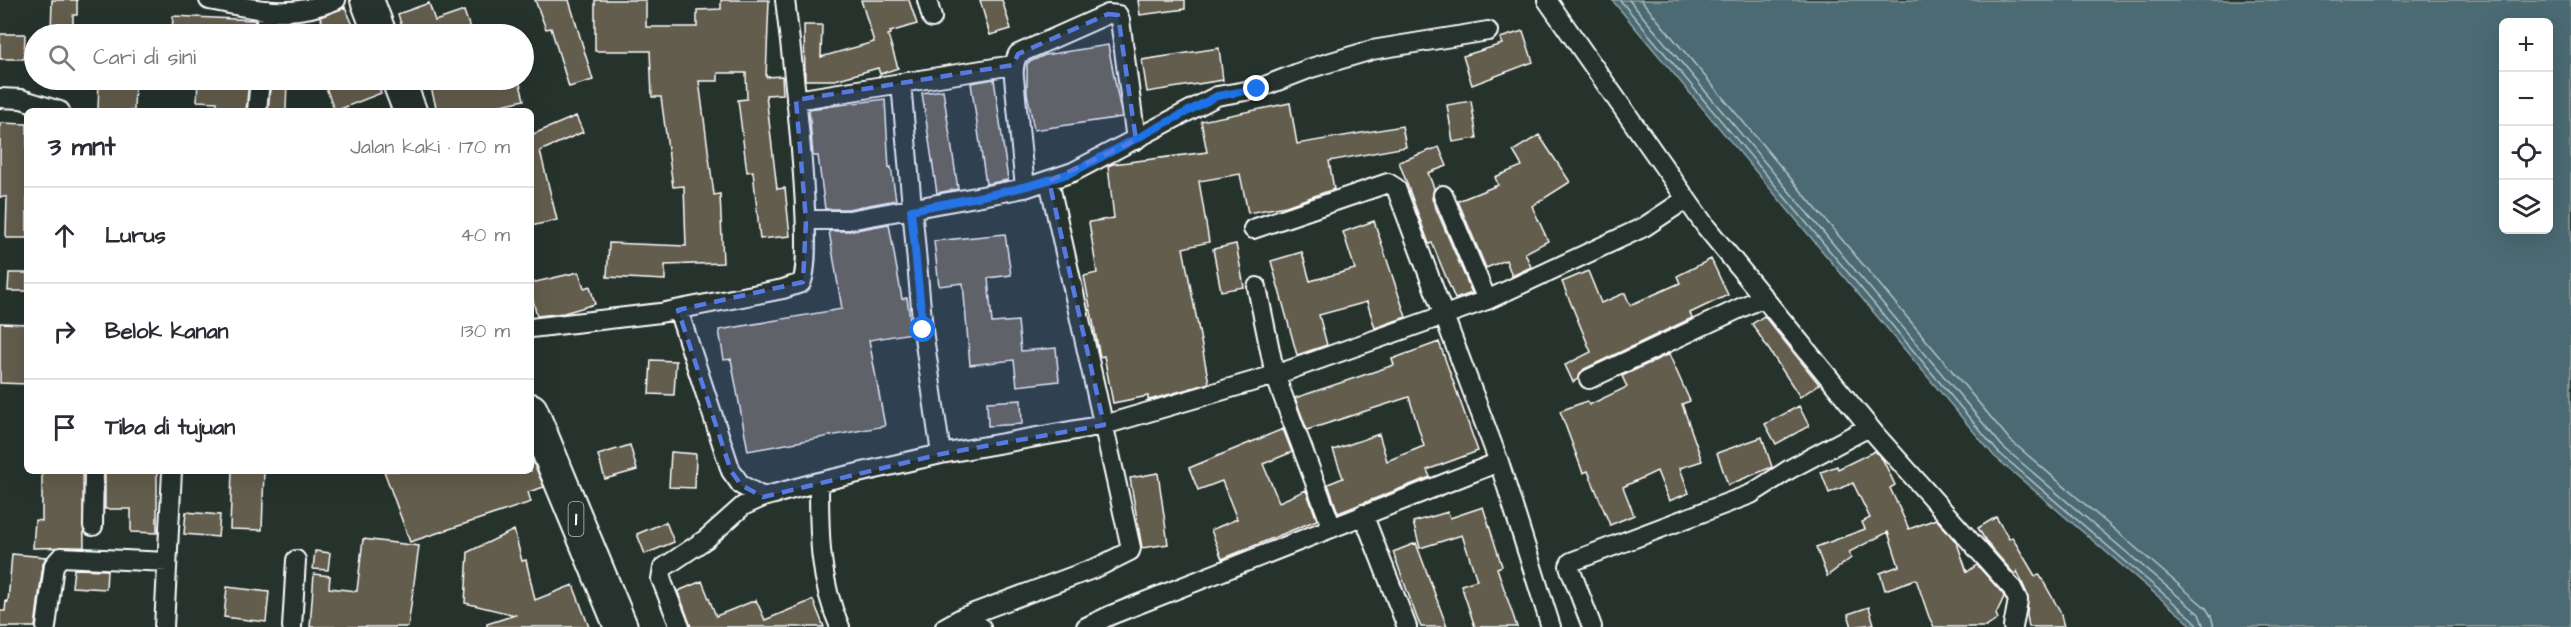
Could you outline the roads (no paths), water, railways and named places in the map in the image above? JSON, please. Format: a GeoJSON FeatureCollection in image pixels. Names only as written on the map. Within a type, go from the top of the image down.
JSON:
{"type":"FeatureCollection","features":[{"type":"Feature","properties":{"kind":"highway"},"geometry":{"type":"LineString","coordinates":[[367,0],[376,24]]}},
{"type":"Feature","properties":{"kind":"highway"},"geometry":{"type":"LineString","coordinates":[[402,90],[409,108]]}},
{"type":"Feature","properties":{"kind":"highway","name":"1"},"geometry":{"type":"LineString","coordinates":[[534,417],[621,627]]}},
{"type":"Feature","properties":{"kind":"street"},"geometry":{"type":"LineString","coordinates":[[209,0],[267,10],[307,11],[336,0]]}},
{"type":"Feature","properties":{"kind":"street"},"geometry":{"type":"LineString","coordinates":[[534,328],[678,310],[783,289],[801,282],[805,273],[806,220],[785,0]]}},
{"type":"Feature","properties":{"kind":"street"},"geometry":{"type":"LineString","coordinates":[[927,0],[932,18]]}},
{"type":"Feature","properties":{"kind":"street"},"geometry":{"type":"LineString","coordinates":[[1547,0],[1706,227],[1869,427],[2013,588],[2018,600],[2013,627]]}},
{"type":"Feature","properties":{"kind":"street"},"geometry":{"type":"LineString","coordinates":[[266,24],[267,10]]}},
{"type":"Feature","properties":{"kind":"street"},"geometry":{"type":"LineString","coordinates":[[1025,188],[1013,64],[1018,54],[1108,14],[1118,15],[1136,140]]}},
{"type":"Feature","properties":{"kind":"street"},"geometry":{"type":"LineString","coordinates":[[806,220],[849,220],[1025,188],[1073,172],[1217,96],[1257,89],[1311,68],[1372,50],[1488,31]]}},
{"type":"Feature","properties":{"kind":"street"},"geometry":{"type":"LineString","coordinates":[[796,99],[1013,64]]}},
{"type":"Feature","properties":{"kind":"street"},"geometry":{"type":"LineString","coordinates":[[901,83],[923,330],[941,454]]}},
{"type":"Feature","properties":{"kind":"street"},"geometry":{"type":"LineString","coordinates":[[257,108],[259,90]]}},
{"type":"Feature","properties":{"kind":"street"},"geometry":{"type":"LineString","coordinates":[[0,98],[21,99],[50,108]]}},
{"type":"Feature","properties":{"kind":"street"},"geometry":{"type":"LineString","coordinates":[[945,627],[963,617],[1098,567],[1130,551],[1131,548],[1049,181]]}},
{"type":"Feature","properties":{"kind":"street"},"geometry":{"type":"LineString","coordinates":[[1253,229],[1388,183],[1393,185],[1498,462],[1551,627]]}},
{"type":"Feature","properties":{"kind":"street"},"geometry":{"type":"LineString","coordinates":[[1443,195],[1487,300]]}},
{"type":"Feature","properties":{"kind":"street"},"geometry":{"type":"LineString","coordinates":[[680,627],[661,579],[663,568],[706,539],[743,506],[763,497],[941,454],[1104,425],[1275,375],[1487,300],[1644,227],[1686,199]]}},
{"type":"Feature","properties":{"kind":"street"},"geometry":{"type":"LineString","coordinates":[[1257,287],[1275,375],[1332,528]]}},
{"type":"Feature","properties":{"kind":"street"},"geometry":{"type":"LineString","coordinates":[[1588,379],[1764,297]]}},
{"type":"Feature","properties":{"kind":"street"},"geometry":{"type":"LineString","coordinates":[[678,310],[731,471],[741,485],[763,497]]}},
{"type":"Feature","properties":{"kind":"street"},"geometry":{"type":"LineString","coordinates":[[1592,627],[1569,566],[1571,562],[1751,494],[1790,469],[1869,427]]}},
{"type":"Feature","properties":{"kind":"street"},"geometry":{"type":"LineString","coordinates":[[1086,627],[1113,621],[1364,514],[1498,462]]}},
{"type":"Feature","properties":{"kind":"street"},"geometry":{"type":"LineString","coordinates":[[93,526],[94,474]]}},
{"type":"Feature","properties":{"kind":"street"},"geometry":{"type":"LineString","coordinates":[[164,627],[172,474]]}},
{"type":"Feature","properties":{"kind":"street"},"geometry":{"type":"LineString","coordinates":[[819,482],[819,537],[824,577],[840,627]]}},
{"type":"Feature","properties":{"kind":"street"},"geometry":{"type":"LineString","coordinates":[[1364,514],[1407,627]]}},
{"type":"Feature","properties":{"kind":"street"},"geometry":{"type":"LineString","coordinates":[[46,627],[54,566],[62,557],[167,562]]}},
{"type":"Feature","properties":{"kind":"street"},"geometry":{"type":"LineString","coordinates":[[292,627],[296,560]]}},
{"type":"Feature","properties":{"kind":"street"},"geometry":{"type":"LineString","coordinates":[[963,617],[966,621],[981,627]]}},
{"type":"Feature","properties":{"kind":"water"},"geometry":{"type":"Polygon","coordinates":[[[1612,0],[2571,0],[2571,627],[2194,627],[1994,456],[1612,0]]]}}]}
